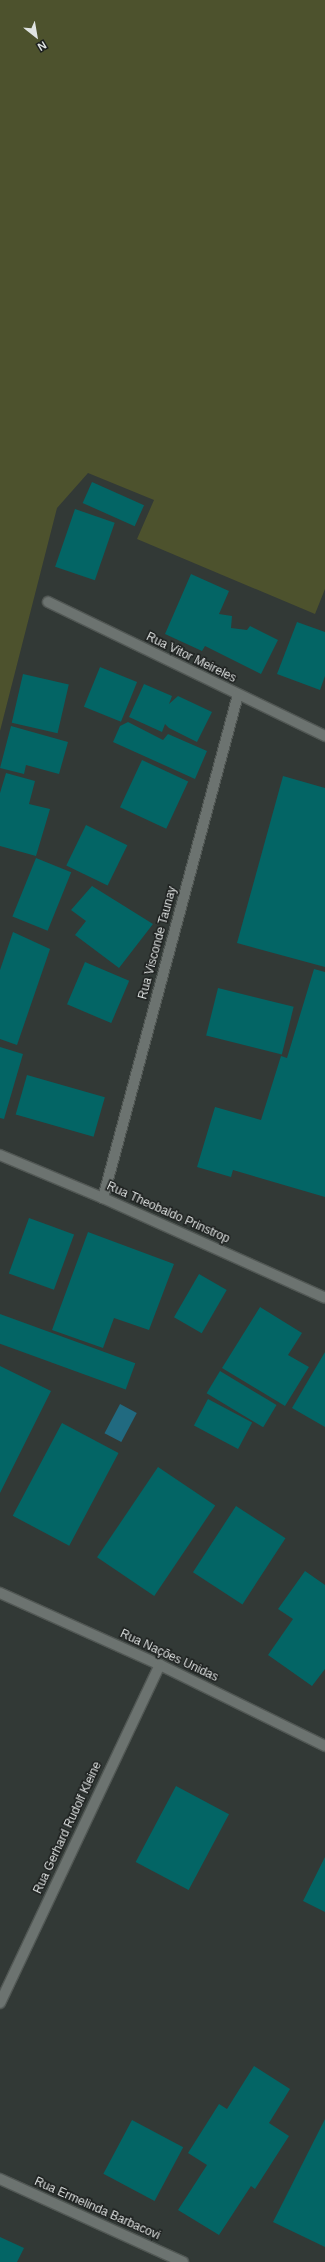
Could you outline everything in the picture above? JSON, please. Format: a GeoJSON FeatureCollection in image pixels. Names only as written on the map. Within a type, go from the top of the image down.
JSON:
{"type":"FeatureCollection","features":[{"type":"Feature","properties":{"kind":"street","name":"Rua Vitor Meireles"},"geometry":{"type":"LineString","coordinates":[[48,602],[325,736]]}},
{"type":"Feature","properties":{"kind":"street","name":"Rua Visconde Taunay"},"geometry":{"type":"LineString","coordinates":[[104,1198],[238,695]]}},
{"type":"Feature","properties":{"kind":"street","name":"Rua Theobaldo Prinstrop"},"geometry":{"type":"LineString","coordinates":[[0,1155],[104,1198],[325,1298]]}},
{"type":"Feature","properties":{"kind":"street","name":"Rua Nações Unidas"},"geometry":{"type":"LineString","coordinates":[[0,1593],[160,1665],[325,1746]]}},
{"type":"Feature","properties":{"kind":"street","name":"Rua Gerhard Rudolf Kleine"},"geometry":{"type":"LineString","coordinates":[[0,2003],[160,1665]]}},
{"type":"Feature","properties":{"kind":"street","name":"Rua Ermelinda Barbacovi"},"geometry":{"type":"LineString","coordinates":[[0,2179],[183,2262]]}},
{"type":"Feature","properties":{"kind":"green space"},"geometry":{"type":"Polygon","coordinates":[[[0,0],[325,0],[325,589],[315,614],[137,539],[154,500],[88,473],[57,508],[0,731],[0,0]]]}},
{"type":"Feature","properties":{"kind":"water"},"geometry":{"type":"Polygon","coordinates":[[[120,1404],[137,1413],[121,1442],[105,1433],[120,1404]]]}},
{"type":"Feature","properties":{"kind":"building"},"geometry":{"type":"Polygon","coordinates":[[[92,482],[144,505],[135,526],[83,503],[92,482]]]}},
{"type":"Feature","properties":{"kind":"building"},"geometry":{"type":"Polygon","coordinates":[[[75,509],[115,523],[95,580],[55,567],[75,509]]]}},
{"type":"Feature","properties":{"kind":"building"},"geometry":{"type":"Polygon","coordinates":[[[191,574],[229,591],[219,614],[232,616],[231,628],[247,630],[250,626],[278,640],[261,674],[205,646],[202,651],[165,634],[191,574]]]}},
{"type":"Feature","properties":{"kind":"building"},"geometry":{"type":"Polygon","coordinates":[[[297,622],[325,632],[325,676],[320,690],[277,674],[297,622]]]}},
{"type":"Feature","properties":{"kind":"building"},"geometry":{"type":"Polygon","coordinates":[[[100,667],[137,682],[121,722],[84,707],[100,667]]]}},
{"type":"Feature","properties":{"kind":"building"},"geometry":{"type":"Polygon","coordinates":[[[23,674],[69,685],[58,733],[12,723],[23,674]]]}},
{"type":"Feature","properties":{"kind":"building"},"geometry":{"type":"Polygon","coordinates":[[[144,684],[172,696],[169,704],[178,696],[212,712],[197,742],[169,728],[165,724],[162,732],[129,717],[144,684]]]}},
{"type":"Feature","properties":{"kind":"building"},"geometry":{"type":"Polygon","coordinates":[[[128,722],[163,740],[168,734],[207,751],[195,779],[113,742],[120,726],[128,722]]]}},
{"type":"Feature","properties":{"kind":"building"},"geometry":{"type":"Polygon","coordinates":[[[11,726],[68,742],[59,774],[26,765],[24,774],[0,768],[11,726]]]}},
{"type":"Feature","properties":{"kind":"building"},"geometry":{"type":"Polygon","coordinates":[[[142,760],[188,782],[166,829],[120,807],[142,760]]]}},
{"type":"Feature","properties":{"kind":"building"},"geometry":{"type":"Polygon","coordinates":[[[6,773],[35,781],[29,804],[50,809],[36,856],[0,846],[0,793],[6,773]]]}},
{"type":"Feature","properties":{"kind":"building"},"geometry":{"type":"Polygon","coordinates":[[[283,776],[325,788],[325,967],[237,943],[283,776]]]}},
{"type":"Feature","properties":{"kind":"building"},"geometry":{"type":"Polygon","coordinates":[[[86,825],[127,845],[108,886],[66,865],[86,825]]]}},
{"type":"Feature","properties":{"kind":"building"},"geometry":{"type":"Polygon","coordinates":[[[36,858],[71,872],[48,931],[12,916],[36,858]]]}},
{"type":"Feature","properties":{"kind":"building"},"geometry":{"type":"Polygon","coordinates":[[[92,886],[153,924],[119,968],[75,935],[86,921],[71,910],[92,886]]]}},
{"type":"Feature","properties":{"kind":"building"},"geometry":{"type":"Polygon","coordinates":[[[13,932],[50,949],[17,1045],[0,1039],[0,970],[13,932]]]}},
{"type":"Feature","properties":{"kind":"building"},"geometry":{"type":"Polygon","coordinates":[[[85,962],[129,981],[111,1023],[67,1004],[85,962]]]}},
{"type":"Feature","properties":{"kind":"building"},"geometry":{"type":"Polygon","coordinates":[[[314,969],[325,972],[325,1197],[233,1170],[231,1177],[197,1167],[215,1107],[261,1120],[281,1056],[287,1058],[314,969]]]}},
{"type":"Feature","properties":{"kind":"building"},"geometry":{"type":"Polygon","coordinates":[[[218,988],[294,1007],[282,1054],[206,1036],[218,988]]]}},
{"type":"Feature","properties":{"kind":"building"},"geometry":{"type":"Polygon","coordinates":[[[0,1047],[23,1054],[4,1119],[0,1118],[0,1047]]]}},
{"type":"Feature","properties":{"kind":"building"},"geometry":{"type":"Polygon","coordinates":[[[27,1075],[105,1097],[94,1137],[16,1114],[27,1075]]]}},
{"type":"Feature","properties":{"kind":"building"},"geometry":{"type":"Polygon","coordinates":[[[29,1218],[74,1234],[54,1290],[9,1273],[29,1218]]]}},
{"type":"Feature","properties":{"kind":"building"},"geometry":{"type":"Polygon","coordinates":[[[88,1232],[174,1264],[149,1330],[114,1318],[103,1348],[52,1330],[88,1232]]]}},
{"type":"Feature","properties":{"kind":"building"},"geometry":{"type":"Polygon","coordinates":[[[199,1274],[227,1290],[202,1333],[174,1317],[199,1274]]]}},
{"type":"Feature","properties":{"kind":"building"},"geometry":{"type":"Polygon","coordinates":[[[260,1307],[302,1333],[288,1355],[309,1367],[285,1406],[222,1368],[260,1307]]]}},
{"type":"Feature","properties":{"kind":"building"},"geometry":{"type":"Polygon","coordinates":[[[0,1314],[135,1363],[126,1390],[0,1344],[0,1314]]]}},
{"type":"Feature","properties":{"kind":"building"},"geometry":{"type":"Polygon","coordinates":[[[325,1352],[325,1427],[292,1408],[325,1352]]]}},
{"type":"Feature","properties":{"kind":"building"},"geometry":{"type":"Polygon","coordinates":[[[0,1366],[51,1391],[0,1493],[0,1366]]]}},
{"type":"Feature","properties":{"kind":"building"},"geometry":{"type":"Polygon","coordinates":[[[220,1371],[277,1405],[263,1427],[207,1393],[220,1371]]]}},
{"type":"Feature","properties":{"kind":"building"},"geometry":{"type":"Polygon","coordinates":[[[208,1399],[252,1422],[238,1449],[194,1425],[208,1399]]]}},
{"type":"Feature","properties":{"kind":"building"},"geometry":{"type":"Polygon","coordinates":[[[62,1423],[119,1453],[69,1546],[13,1516],[62,1423]]]}},
{"type":"Feature","properties":{"kind":"building"},"geometry":{"type":"Polygon","coordinates":[[[158,1467],[215,1506],[154,1596],[97,1557],[158,1467]]]}},
{"type":"Feature","properties":{"kind":"building"},"geometry":{"type":"Polygon","coordinates":[[[236,1506],[285,1538],[242,1604],[193,1572],[236,1506]]]}},
{"type":"Feature","properties":{"kind":"building"},"geometry":{"type":"Polygon","coordinates":[[[305,1571],[325,1585],[325,1669],[312,1686],[268,1655],[293,1619],[278,1609],[305,1571]]]}},
{"type":"Feature","properties":{"kind":"building"},"geometry":{"type":"Polygon","coordinates":[[[176,1786],[229,1814],[189,1890],[136,1862],[176,1786]]]}},
{"type":"Feature","properties":{"kind":"building"},"geometry":{"type":"Polygon","coordinates":[[[325,1857],[325,1912],[303,1901],[325,1857]]]}},
{"type":"Feature","properties":{"kind":"building"},"geometry":{"type":"Polygon","coordinates":[[[254,2066],[290,2089],[269,2123],[289,2136],[255,2189],[251,2186],[219,2235],[178,2210],[207,2165],[188,2153],[219,2104],[227,2109],[254,2066]]]}},
{"type":"Feature","properties":{"kind":"building"},"geometry":{"type":"Polygon","coordinates":[[[325,2119],[325,2247],[273,2222],[325,2119]]]}},
{"type":"Feature","properties":{"kind":"building"},"geometry":{"type":"Polygon","coordinates":[[[132,2120],[183,2147],[155,2201],[103,2174],[132,2120]]]}},
{"type":"Feature","properties":{"kind":"building"},"geometry":{"type":"Polygon","coordinates":[[[0,2237],[24,2248],[17,2262],[0,2262],[0,2237]]]}}]}
